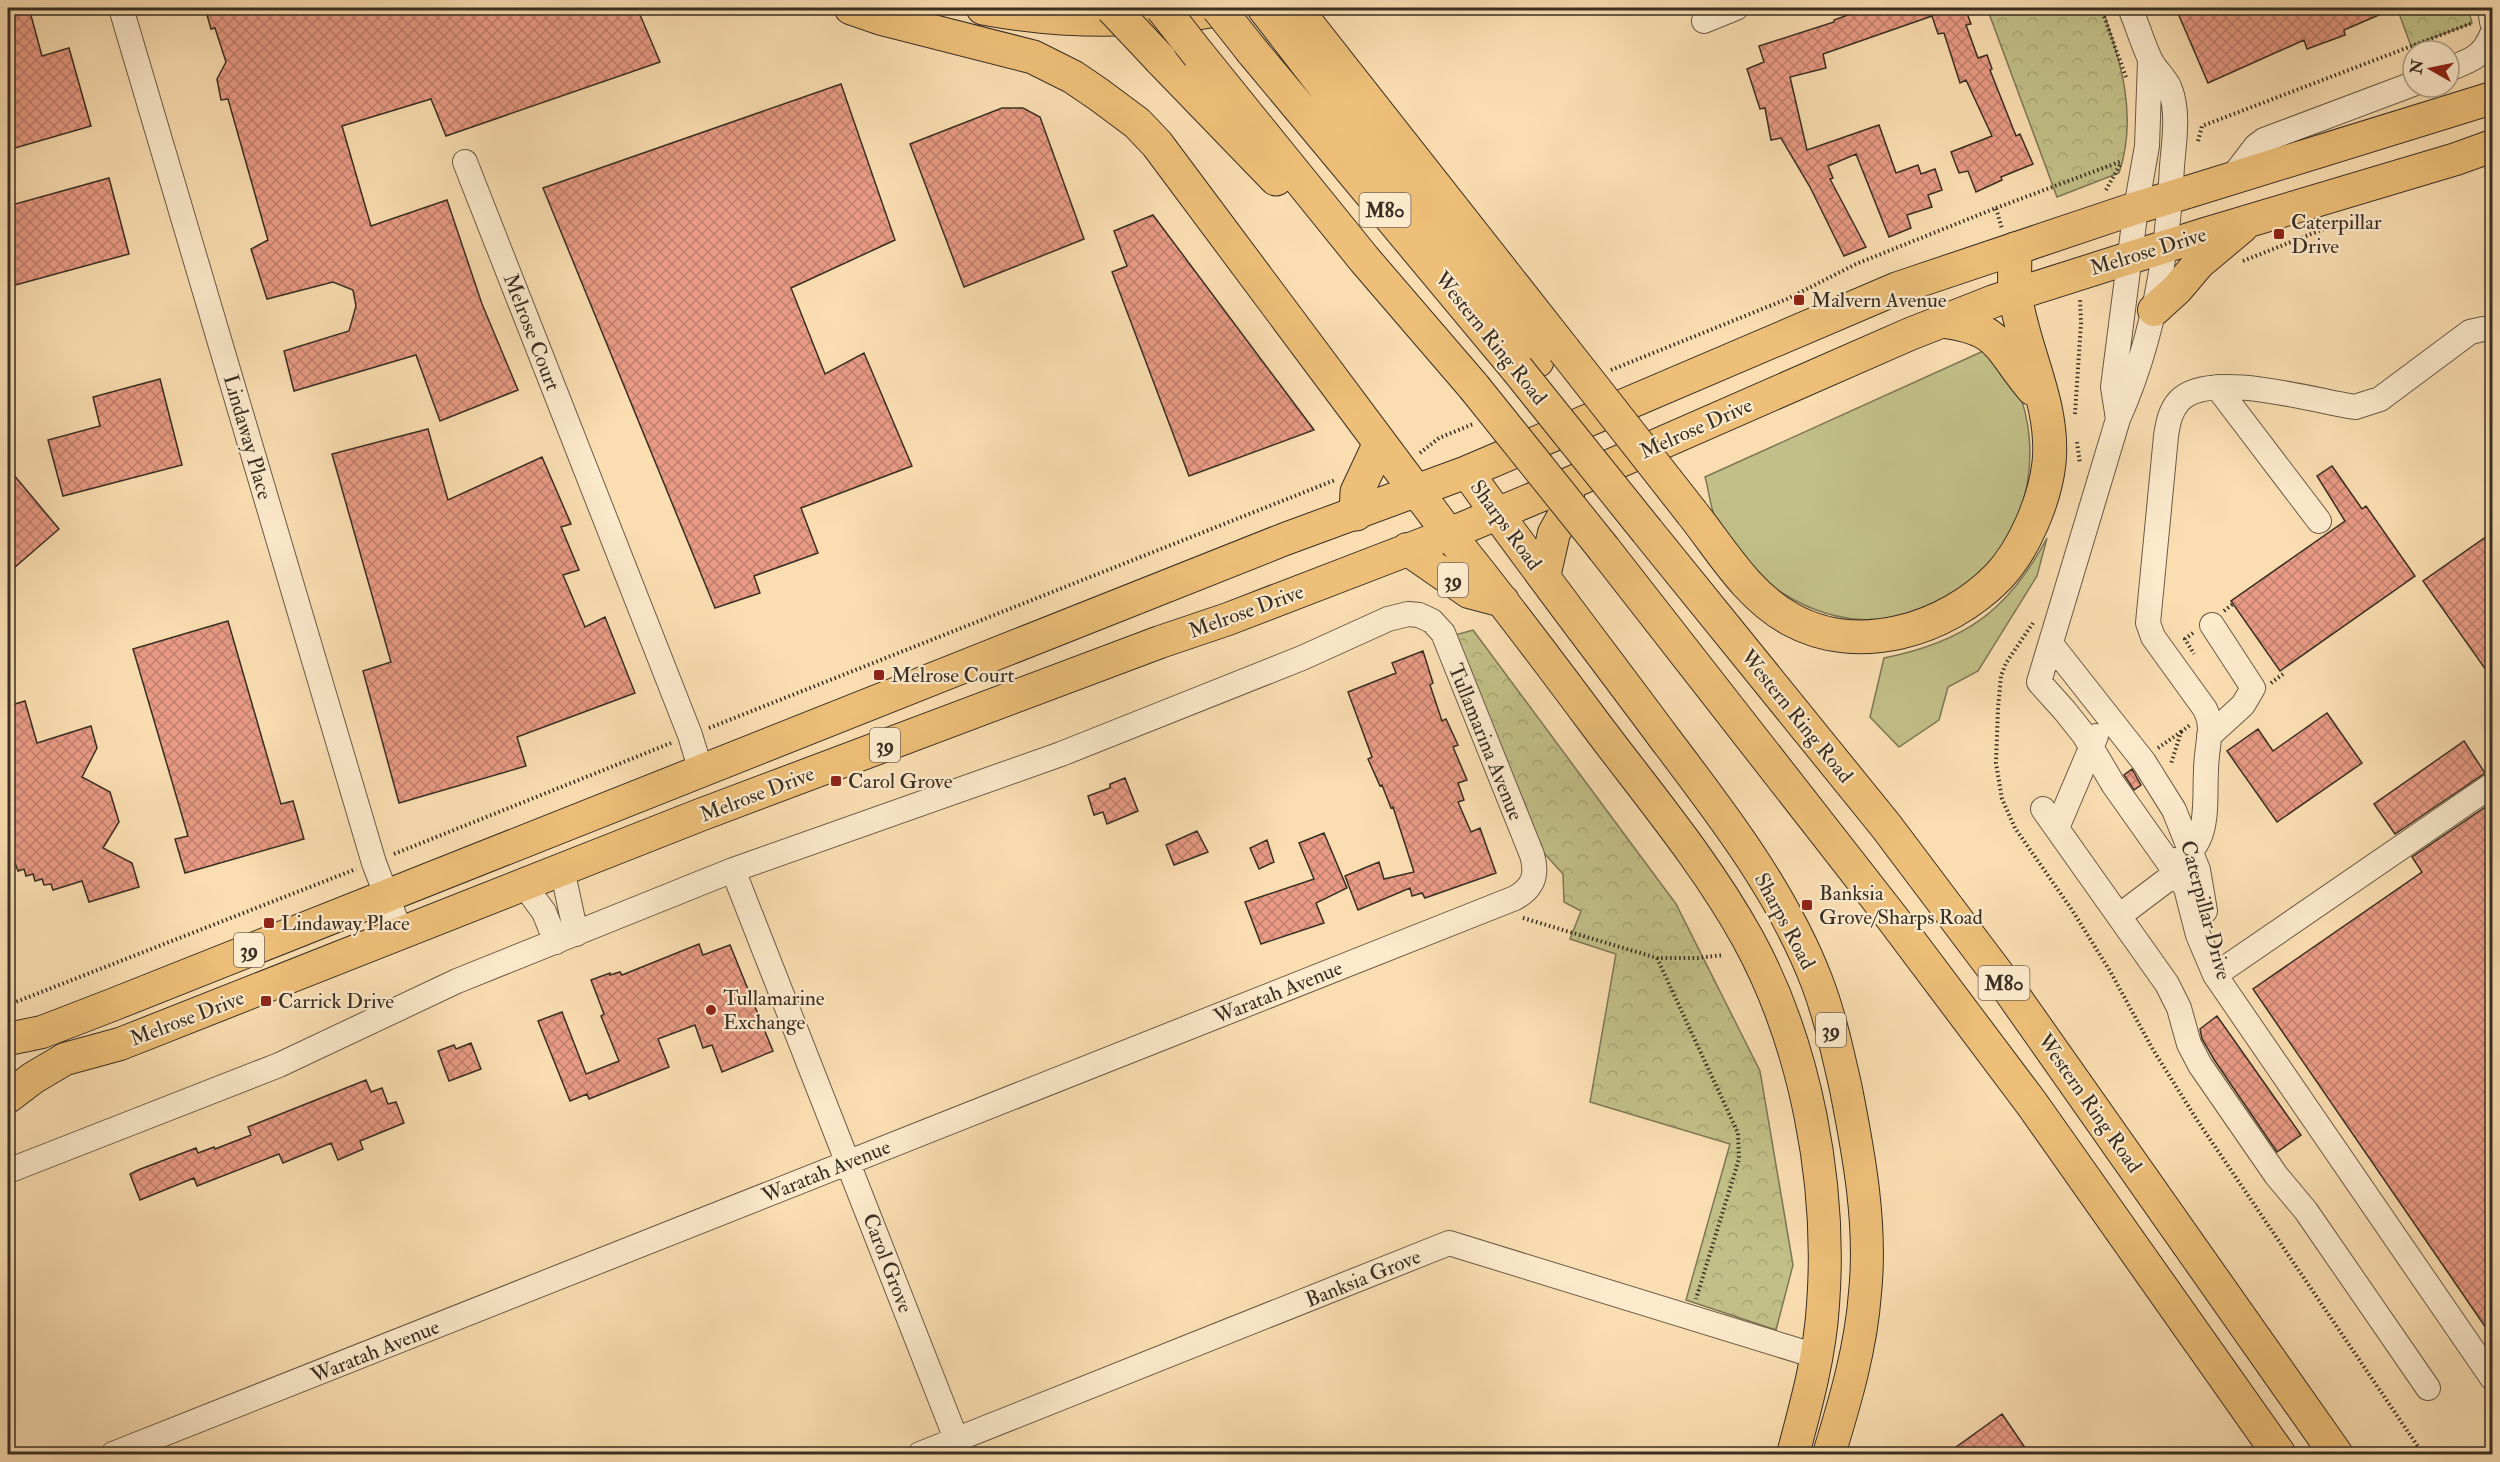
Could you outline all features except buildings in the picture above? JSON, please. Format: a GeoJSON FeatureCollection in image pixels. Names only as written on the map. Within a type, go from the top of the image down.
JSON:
{"type":"FeatureCollection","features":[{"type":"Feature","properties":{"kind":"highway"},"geometry":{"type":"LineString","coordinates":[[851,8],[880,18],[1033,57],[1072,77],[1137,123],[1157,144],[1416,491]]}},
{"type":"Feature","properties":{"kind":"highway"},"geometry":{"type":"LineString","coordinates":[[983,8],[1064,18],[1133,20],[1187,15],[1228,8]]}},
{"type":"Feature","properties":{"kind":"highway"},"geometry":{"type":"LineString","coordinates":[[1112,8],[1257,161],[1364,259]]}},
{"type":"Feature","properties":{"kind":"highway","name":"Western Ring Road"},"geometry":{"type":"LineString","coordinates":[[1162,8],[1364,259],[1474,387],[1604,549],[1893,919],[2025,1095],[2279,1455]]}},
{"type":"Feature","properties":{"kind":"highway","name":"Western Ring Road"},"geometry":{"type":"LineString","coordinates":[[1218,8],[1252,51],[1539,360],[1668,523],[1886,826],[2017,1001],[2336,1455]]}},
{"type":"Feature","properties":{"kind":"highway"},"geometry":{"type":"LineString","coordinates":[[1264,8],[1302,37],[1539,360],[1668,523],[1766,603],[1791,620],[1839,636],[1890,635],[1922,626],[1948,615],[1973,599],[1999,576],[2017,552],[2031,525],[2049,463],[2049,436],[2044,402],[2015,294],[2014,249]]}},
{"type":"Feature","properties":{"kind":"highway"},"geometry":{"type":"LineString","coordinates":[[1295,8],[1302,37]]}},
{"type":"Feature","properties":{"kind":"highway"},"geometry":{"type":"LineString","coordinates":[[1941,321],[1969,326],[1991,336],[2044,402]]}},
{"type":"Feature","properties":{"kind":"highway"},"geometry":{"type":"LineString","coordinates":[[1356,514],[1357,492],[1380,443]]}},
{"type":"Feature","properties":{"kind":"main road","name":"Melrose Drive"},"geometry":{"type":"LineString","coordinates":[[8,1039],[42,1032],[92,1013],[1285,539],[1467,472],[1898,288],[2136,208],[2493,98]]}},
{"type":"Feature","properties":{"kind":"main road","name":"Melrose Drive"},"geometry":{"type":"LineString","coordinates":[[8,1097],[33,1078],[65,1059],[120,1044],[562,869],[1449,534],[1941,321],[2015,294],[2130,257],[2493,146]]}},
{"type":"Feature","properties":{"kind":"main road"},"geometry":{"type":"LineString","coordinates":[[2154,310],[2177,289],[2199,263],[2249,220]]}},
{"type":"Feature","properties":{"kind":"main road","name":"Sharps Road"},"geometry":{"type":"LineString","coordinates":[[1467,472],[1709,797],[1750,856],[1787,919],[1818,982],[1839,1059],[1853,1123],[1865,1210],[1866,1292],[1854,1362],[1829,1455]]}},
{"type":"Feature","properties":{"kind":"main road"},"geometry":{"type":"LineString","coordinates":[[1544,577],[1554,533],[1568,508],[1568,484]]}},
{"type":"Feature","properties":{"kind":"main road","name":"Sharps Road"},"geometry":{"type":"LineString","coordinates":[[1416,491],[1503,601],[1712,882],[1748,940],[1785,1020],[1814,1134],[1822,1210],[1823,1306],[1816,1356],[1793,1455]]}},
{"type":"Feature","properties":{"kind":"main road","name":"39"},"geometry":{"type":"LineString","coordinates":[[1407,549],[1469,592],[1503,601]]}},
{"type":"Feature","properties":{"kind":"main road"},"geometry":{"type":"LineString","coordinates":[[874,703],[890,744]]}},
{"type":"Feature","properties":{"kind":"main road"},"geometry":{"type":"LineString","coordinates":[[1785,1020],[1826,1010]]}},
{"type":"Feature","properties":{"kind":"street","name":"Lindaway Place"},"geometry":{"type":"LineString","coordinates":[[121,8],[371,851],[401,933]]}},
{"type":"Feature","properties":{"kind":"street"},"geometry":{"type":"LineString","coordinates":[[1704,21],[1736,8]]}},
{"type":"Feature","properties":{"kind":"street"},"geometry":{"type":"LineString","coordinates":[[2130,8],[2150,61],[2170,89],[2173,108],[2175,127],[2171,197],[2165,246],[2154,310],[2136,380],[2118,419],[2039,682],[2066,711],[2113,784],[2186,888],[2198,935],[2218,972],[2493,784]]}},
{"type":"Feature","properties":{"kind":"street"},"geometry":{"type":"LineString","coordinates":[[2461,64],[2473,59],[2487,48],[2487,21]]}},
{"type":"Feature","properties":{"kind":"street"},"geometry":{"type":"LineString","coordinates":[[2118,419],[2113,387],[2136,208],[2147,146],[2150,61]]}},
{"type":"Feature","properties":{"kind":"street"},"geometry":{"type":"LineString","coordinates":[[2230,180],[2256,146],[2272,136],[2401,88]]}},
{"type":"Feature","properties":{"kind":"street","name":"Melrose Court"},"geometry":{"type":"LineString","coordinates":[[465,162],[690,735],[701,771]]}},
{"type":"Feature","properties":{"kind":"street"},"geometry":{"type":"LineString","coordinates":[[2119,916],[2169,862],[2181,859],[2192,852],[2199,839],[2204,821],[2210,736],[2209,718],[2149,630],[2148,614],[2169,419],[2173,409],[2188,394],[2199,389],[2217,387],[2257,389],[2355,407],[2365,405],[2380,399],[2470,332],[2483,329],[2493,330]]}},
{"type":"Feature","properties":{"kind":"street"},"geometry":{"type":"LineString","coordinates":[[2217,387],[2319,521]]}},
{"type":"Feature","properties":{"kind":"street","name":"Tullamarina Avenue"},"geometry":{"type":"LineString","coordinates":[[733,870],[1061,754],[1302,658],[1388,619],[1408,614],[1419,615],[1432,621],[1443,633],[1532,855],[1536,872],[1534,880]]}},
{"type":"Feature","properties":{"kind":"street"},"geometry":{"type":"LineString","coordinates":[[2210,736],[2243,705],[2253,688],[2212,625]]}},
{"type":"Feature","properties":{"kind":"street","name":"Caterpillar Drive"},"geometry":{"type":"LineString","coordinates":[[2051,644],[2143,761],[2178,816],[2198,870],[2218,972],[2230,997],[2493,1377]]}},
{"type":"Feature","properties":{"kind":"street"},"geometry":{"type":"LineString","coordinates":[[2095,701],[2097,733],[2088,742],[2077,779],[2050,819],[2172,994],[2179,1008],[2189,1044],[2200,1065],[2306,1211],[2428,1388]]}},
{"type":"Feature","properties":{"kind":"street"},"geometry":{"type":"LineString","coordinates":[[2169,862],[2167,830],[2193,803],[2202,786],[2206,770]]}},
{"type":"Feature","properties":{"kind":"street"},"geometry":{"type":"LineString","coordinates":[[562,869],[566,938]]}},
{"type":"Feature","properties":{"kind":"street"},"geometry":{"type":"LineString","coordinates":[[8,1171],[279,1065],[457,981],[733,870]]}},
{"type":"Feature","properties":{"kind":"street","name":"Carol Grove"},"geometry":{"type":"LineString","coordinates":[[733,870],[960,1447]]}},
{"type":"Feature","properties":{"kind":"street","name":"Waratah Avenue"},"geometry":{"type":"LineString","coordinates":[[113,1455],[1515,898],[1524,893],[1534,880]]}},
{"type":"Feature","properties":{"kind":"street"},"geometry":{"type":"LineString","coordinates":[[524,885],[566,938]]}},
{"type":"Feature","properties":{"kind":"street","name":"Banksia Grove"},"geometry":{"type":"LineString","coordinates":[[920,1455],[960,1447],[1449,1243],[1816,1356]]}},
{"type":"Feature","properties":{"kind":"path"},"geometry":{"type":"LineString","coordinates":[[2101,8],[2128,82]]}},
{"type":"Feature","properties":{"kind":"path"},"geometry":{"type":"LineString","coordinates":[[2196,148],[2202,126],[2487,21]]}},
{"type":"Feature","properties":{"kind":"path"},"geometry":{"type":"LineString","coordinates":[[2104,197],[2126,152]]}},
{"type":"Feature","properties":{"kind":"path"},"geometry":{"type":"LineString","coordinates":[[1996,208],[2121,161]]}},
{"type":"Feature","properties":{"kind":"path"},"geometry":{"type":"LineString","coordinates":[[2143,761],[2181,732],[2167,777],[2158,785]]}},
{"type":"Feature","properties":{"kind":"path"},"geometry":{"type":"LineString","coordinates":[[1520,917],[1657,958],[1723,956]]}},
{"type":"Feature","properties":{"kind":"path"},"geometry":{"type":"LineString","coordinates":[[1657,958],[1738,1133],[1740,1148],[1739,1159],[1696,1299]]}},
{"type":"Feature","properties":{"kind":"green space"},"geometry":{"type":"Polygon","coordinates":[[[1987,8],[2102,8],[2125,89],[2127,131],[2125,152],[2119,173],[2057,197],[1987,8]]]}},
{"type":"Feature","properties":{"kind":"green space"},"geometry":{"type":"Polygon","coordinates":[[[2397,8],[2468,8],[2472,23],[2430,39],[2408,39],[2397,8]]]}},
{"type":"Feature","properties":{"kind":"green space"},"geometry":{"type":"Polygon","coordinates":[[[1990,348],[2014,380],[2025,412],[2029,439],[2029,467],[2025,494],[2017,520],[2005,545],[1989,567],[1969,587],[1904,619],[1852,619],[1828,614],[1805,605],[1762,579],[1744,561],[1716,520],[1705,477],[1990,348]]]}},
{"type":"Feature","properties":{"kind":"green space"},"geometry":{"type":"Polygon","coordinates":[[[2047,538],[2037,576],[1978,671],[1948,687],[1939,720],[1899,747],[1870,717],[1884,658],[1938,643],[1981,619],[2016,585],[2047,538]]]}},
{"type":"Feature","properties":{"kind":"green space"},"geometry":{"type":"Polygon","coordinates":[[[1473,630],[1676,904],[1760,1071],[1793,1265],[1776,1330],[1686,1300],[1730,1144],[1590,1102],[1616,954],[1570,939],[1581,911],[1564,902],[1563,874],[1544,853],[1455,635],[1473,630]]]}},
{"type":"Feature","properties":{"kind":"place","name":"Caterpillar Drive"},"geometry":{"type":"Point","coordinates":[2279,234]}},
{"type":"Feature","properties":{"kind":"place","name":"Malvern Avenue"},"geometry":{"type":"Point","coordinates":[1799,300]}},
{"type":"Feature","properties":{"kind":"place","name":"Melrose Court"},"geometry":{"type":"Point","coordinates":[879,675]}},
{"type":"Feature","properties":{"kind":"place","name":"Carol Grove"},"geometry":{"type":"Point","coordinates":[836,781]}},
{"type":"Feature","properties":{"kind":"place","name":"Banksia Grove/Sharps Road"},"geometry":{"type":"Point","coordinates":[1807,905]}},
{"type":"Feature","properties":{"kind":"place","name":"Lindaway Place"},"geometry":{"type":"Point","coordinates":[269,923]}},
{"type":"Feature","properties":{"kind":"place","name":"Carrick Drive"},"geometry":{"type":"Point","coordinates":[266,1001]}},
{"type":"Feature","properties":{"kind":"place","name":"Tullamarine Exchange"},"geometry":{"type":"Point","coordinates":[711,1010]}}]}
